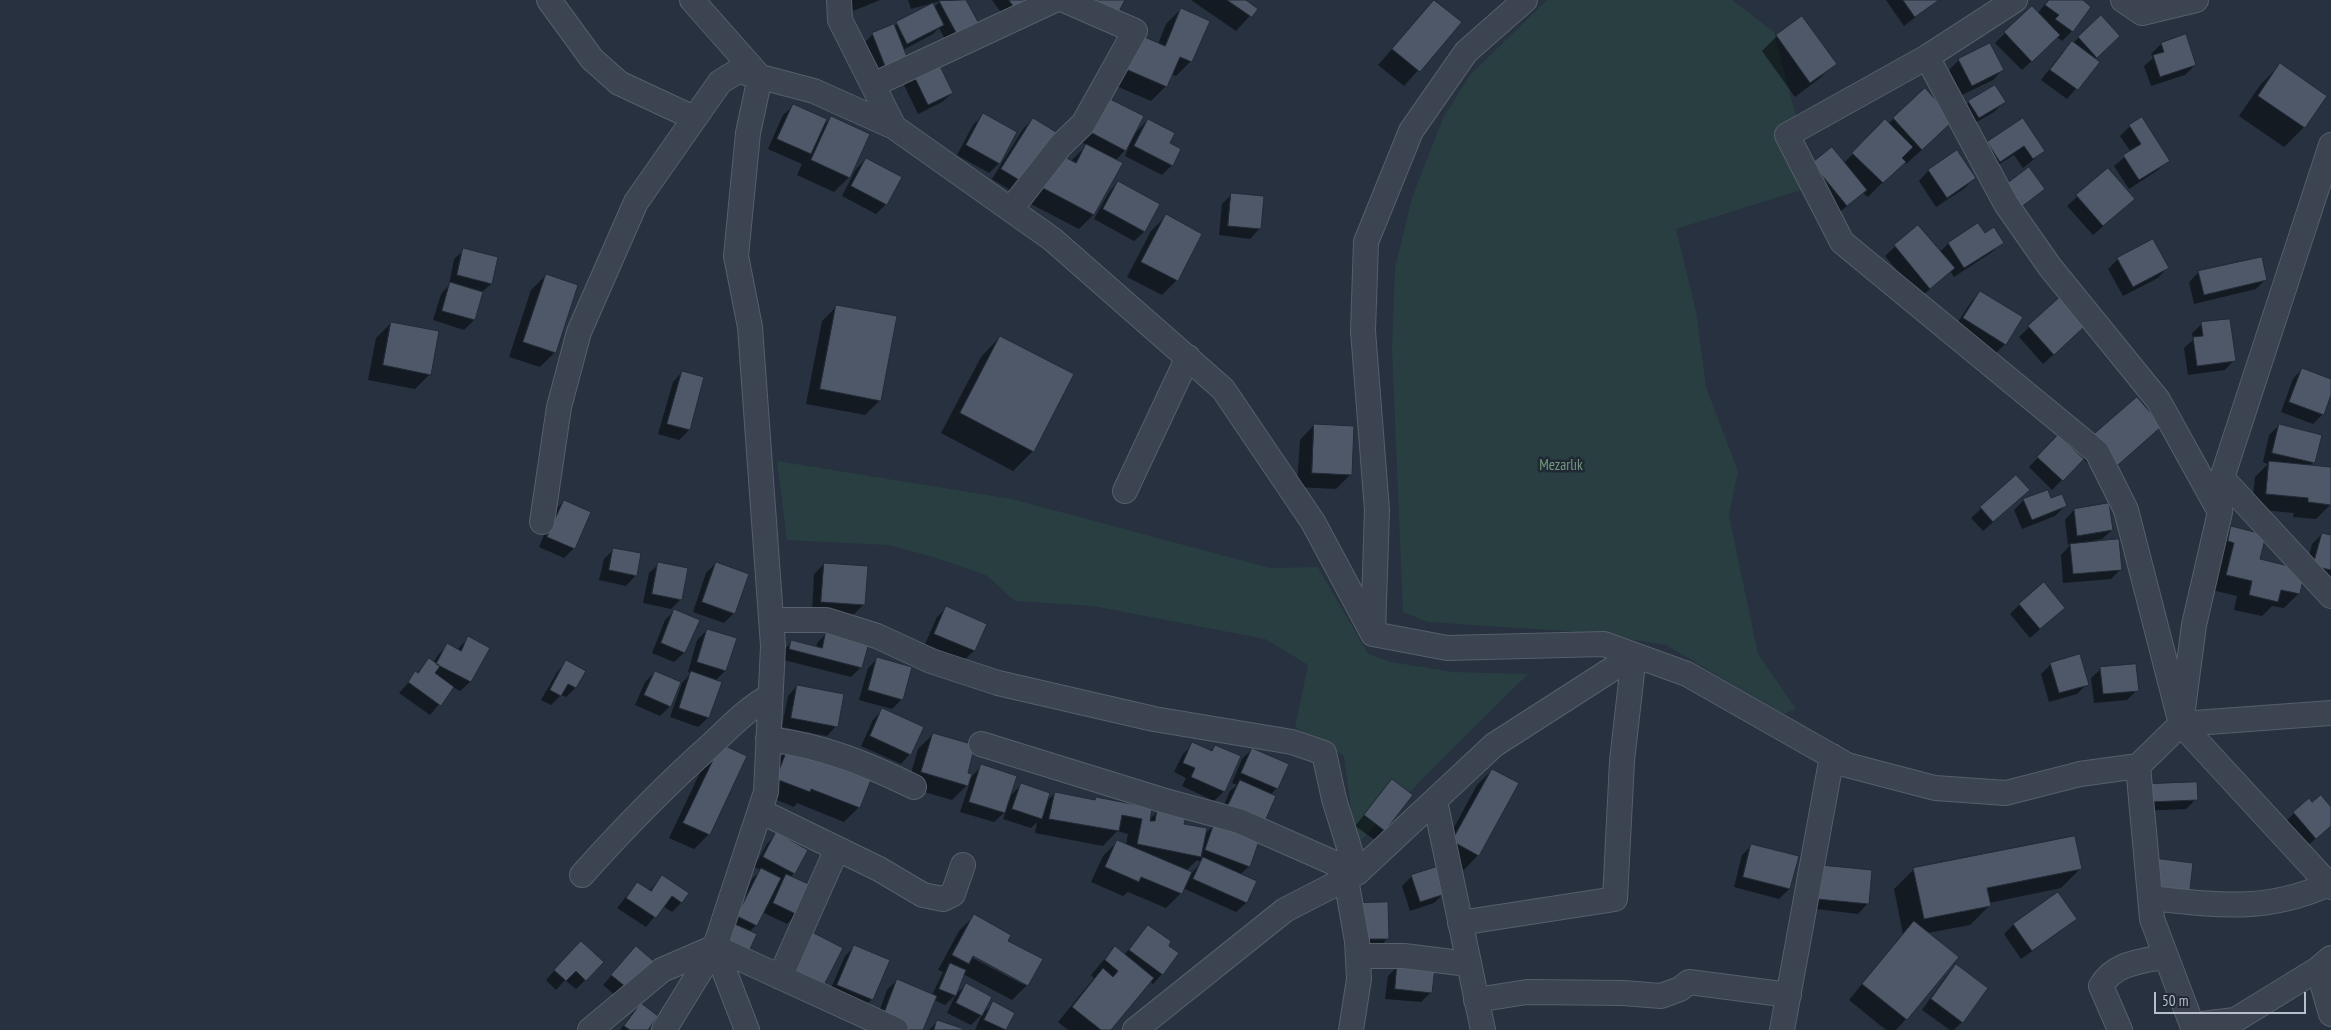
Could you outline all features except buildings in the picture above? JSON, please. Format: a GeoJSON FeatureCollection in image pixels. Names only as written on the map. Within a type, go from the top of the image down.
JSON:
{"type":"FeatureCollection","features":[{"type":"Feature","properties":{"kind":"street"},"geometry":{"type":"LineString","coordinates":[[549,0],[592,59],[619,84],[694,118]]}},
{"type":"Feature","properties":{"kind":"street"},"geometry":{"type":"LineString","coordinates":[[692,0],[760,77]]}},
{"type":"Feature","properties":{"kind":"street"},"geometry":{"type":"LineString","coordinates":[[839,0],[840,20],[894,127]]}},
{"type":"Feature","properties":{"kind":"street"},"geometry":{"type":"LineString","coordinates":[[873,85],[1055,0]]}},
{"type":"Feature","properties":{"kind":"street"},"geometry":{"type":"LineString","coordinates":[[1010,209],[1061,145],[1082,124],[1135,31],[1064,0]]}},
{"type":"Feature","properties":{"kind":"street"},"geometry":{"type":"LineString","coordinates":[[1373,634],[1377,510],[1363,331],[1366,242],[1412,131],[1466,52],[1525,0]]}},
{"type":"Feature","properties":{"kind":"street"},"geometry":{"type":"LineString","coordinates":[[2015,0],[1927,57],[1787,135],[1842,242],[2097,452],[2126,510],[2181,724],[2330,886],[2303,896],[2269,903],[2223,906],[2150,898]]}},
{"type":"Feature","properties":{"kind":"street"},"geometry":{"type":"LineString","coordinates":[[2123,0],[2142,13],[2196,0]]}},
{"type":"Feature","properties":{"kind":"street"},"geometry":{"type":"LineString","coordinates":[[1927,57],[2006,204],[2050,267],[2158,400],[2220,512]]}},
{"type":"Feature","properties":{"kind":"street"},"geometry":{"type":"LineString","coordinates":[[542,522],[560,407],[579,332],[636,202],[720,82],[738,71],[814,91],[894,127],[1052,239],[1188,357],[1223,389],[1292,490],[1313,522],[1373,634]]}},
{"type":"Feature","properties":{"kind":"street"},"geometry":{"type":"LineString","coordinates":[[664,1030],[715,947],[766,792],[772,646],[771,620],[750,327],[736,256],[748,133],[760,77]]}},
{"type":"Feature","properties":{"kind":"street"},"geometry":{"type":"LineString","coordinates":[[1373,634],[1447,648],[1604,644],[1687,674],[1847,764],[1935,788],[2006,793],[2080,774],[2138,766],[2181,724],[2194,625],[2220,512],[2222,478],[2331,145]]}},
{"type":"Feature","properties":{"kind":"street"},"geometry":{"type":"LineString","coordinates":[[1125,491],[1188,357]]}},
{"type":"Feature","properties":{"kind":"street"},"geometry":{"type":"LineString","coordinates":[[2222,478],[2331,596]]}},
{"type":"Feature","properties":{"kind":"street"},"geometry":{"type":"LineString","coordinates":[[771,620],[826,620],[877,636],[931,661],[998,683],[1154,719],[1292,742],[1324,753],[1352,876],[1359,979],[1351,1030]]}},
{"type":"Feature","properties":{"kind":"street"},"geometry":{"type":"LineString","coordinates":[[1137,1028],[1285,910],[1352,876],[1494,745],[1634,655]]}},
{"type":"Feature","properties":{"kind":"street"},"geometry":{"type":"LineString","coordinates":[[1460,923],[1615,899],[1622,761],[1634,655]]}},
{"type":"Feature","properties":{"kind":"street"},"geometry":{"type":"LineString","coordinates":[[582,875],[610,844],[684,770],[743,714],[770,696]]}},
{"type":"Feature","properties":{"kind":"street"},"geometry":{"type":"LineString","coordinates":[[2181,724],[2331,713]]}},
{"type":"Feature","properties":{"kind":"street"},"geometry":{"type":"LineString","coordinates":[[768,738],[803,743],[839,754],[914,787]]}},
{"type":"Feature","properties":{"kind":"street"},"geometry":{"type":"LineString","coordinates":[[981,744],[1162,800],[1238,821],[1352,876]]}},
{"type":"Feature","properties":{"kind":"street"},"geometry":{"type":"LineString","coordinates":[[1782,1030],[1832,756]]}},
{"type":"Feature","properties":{"kind":"street"},"geometry":{"type":"LineString","coordinates":[[2138,766],[2152,919],[2194,1028],[2235,1020],[2325,964],[2331,1014]]}},
{"type":"Feature","properties":{"kind":"street"},"geometry":{"type":"LineString","coordinates":[[1435,801],[1483,1030],[1492,1030]]}},
{"type":"Feature","properties":{"kind":"street"},"geometry":{"type":"LineString","coordinates":[[760,812],[879,869],[923,895],[943,899],[953,894],[963,865]]}},
{"type":"Feature","properties":{"kind":"street"},"geometry":{"type":"LineString","coordinates":[[780,977],[837,849]]}},
{"type":"Feature","properties":{"kind":"street"},"geometry":{"type":"LineString","coordinates":[[715,947],[747,1030]]}},
{"type":"Feature","properties":{"kind":"street"},"geometry":{"type":"LineString","coordinates":[[590,1030],[662,970],[715,947],[896,1030]]}},
{"type":"Feature","properties":{"kind":"street"},"geometry":{"type":"LineString","coordinates":[[1358,956],[1404,956],[1468,964]]}},
{"type":"Feature","properties":{"kind":"street"},"geometry":{"type":"LineString","coordinates":[[2120,1030],[2100,986],[2108,975],[2122,966],[2166,956]]}},
{"type":"Feature","properties":{"kind":"street"},"geometry":{"type":"LineString","coordinates":[[1476,1000],[1527,992],[1623,993],[1661,996],[1680,989],[1689,982],[1789,995]]}},
{"type":"Feature","properties":{"kind":"street"},"geometry":{"type":"LineString","coordinates":[[1137,1028],[1164,1030]]}},
{"type":"Feature","properties":{"kind":"green space","name":"Mezarlık"},"geometry":{"type":"Polygon","coordinates":[[[1547,0],[1732,0],[1774,32],[1814,186],[1676,229],[1696,311],[1706,387],[1738,471],[1729,515],[1758,654],[1796,709],[1783,714],[1666,645],[1592,633],[1428,622],[1403,612],[1392,349],[1395,268],[1412,198],[1443,118],[1470,75],[1547,0]]]}},
{"type":"Feature","properties":{"kind":"green space"},"geometry":{"type":"Polygon","coordinates":[[[777,461],[1012,499],[1270,568],[1318,567],[1368,654],[1391,662],[1453,672],[1528,674],[1356,845],[1344,756],[1295,727],[1308,665],[1265,639],[1093,606],[1015,601],[986,575],[930,556],[888,545],[787,540],[777,461]]]}}]}
